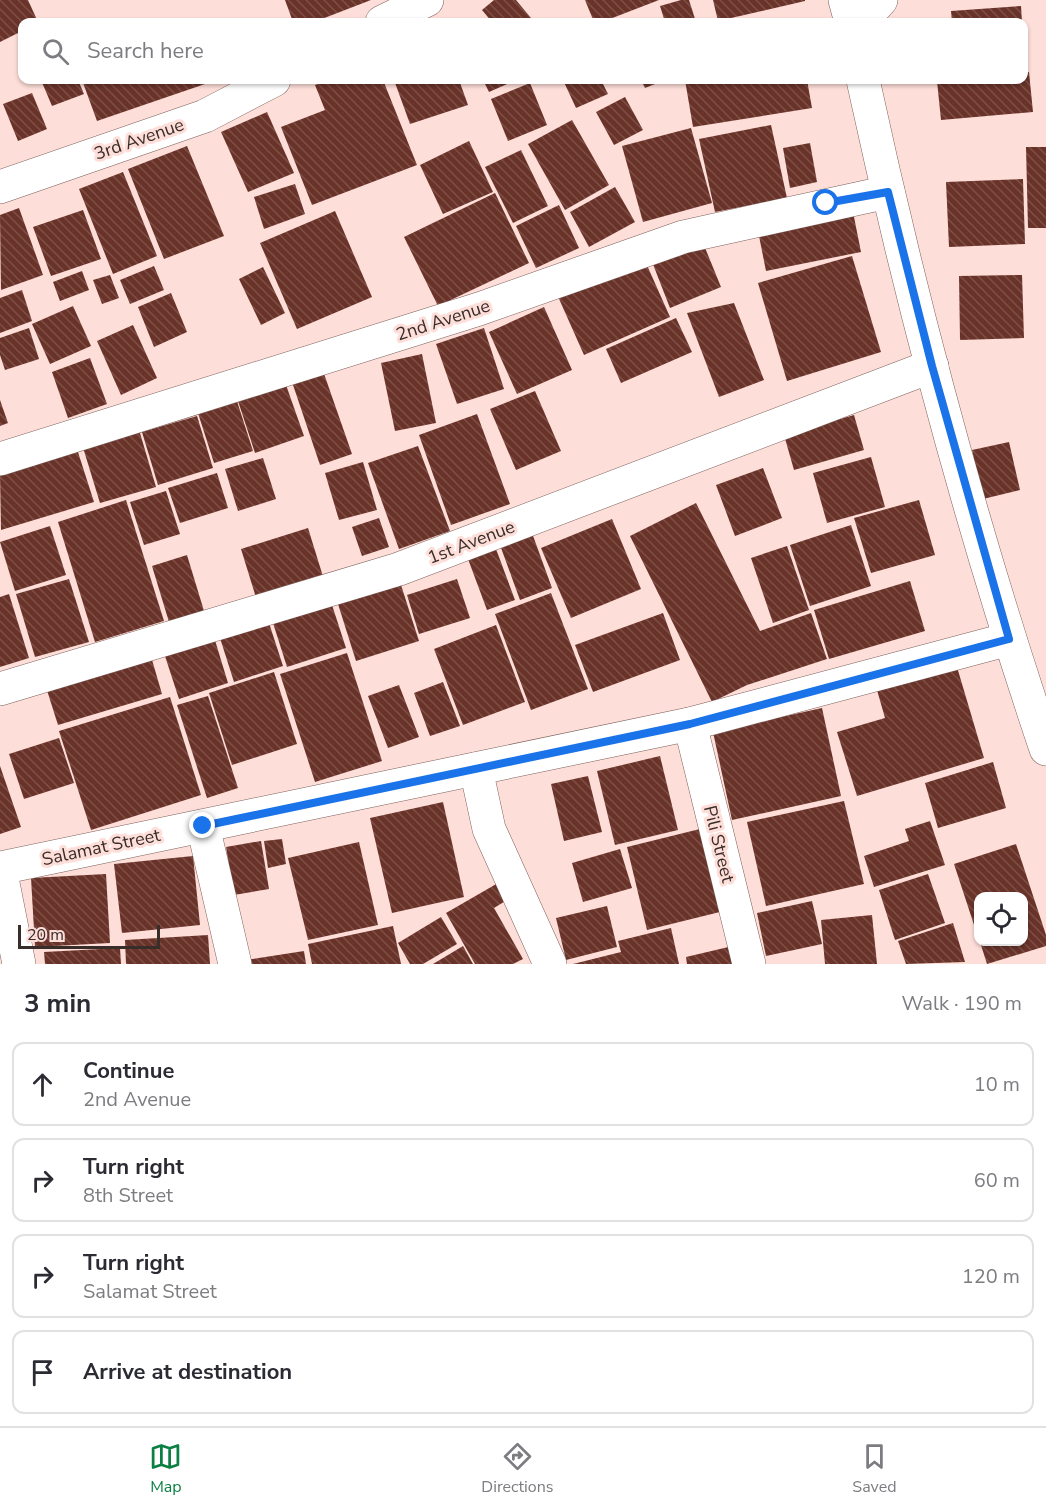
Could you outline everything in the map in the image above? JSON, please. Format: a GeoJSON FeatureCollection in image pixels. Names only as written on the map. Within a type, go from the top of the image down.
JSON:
{"type":"FeatureCollection","features":[{"type":"Feature","properties":{"kind":"street"},"geometry":{"type":"LineString","coordinates":[[390,18],[427,0]]}},
{"type":"Feature","properties":{"kind":"street"},"geometry":{"type":"LineString","coordinates":[[845,0],[849,18]]}},
{"type":"Feature","properties":{"kind":"street"},"geometry":{"type":"LineString","coordinates":[[867,18],[881,0]]}},
{"type":"Feature","properties":{"kind":"street","name":"3rd Avenue"},"geometry":{"type":"LineString","coordinates":[[0,187],[205,116],[266,84]]}},
{"type":"Feature","properties":{"kind":"street"},"geometry":{"type":"LineString","coordinates":[[865,84],[888,192],[932,366],[1009,639],[1046,749]]}},
{"type":"Feature","properties":{"kind":"street","name":"2nd Avenue"},"geometry":{"type":"LineString","coordinates":[[0,459],[479,309],[683,237],[888,192]]}},
{"type":"Feature","properties":{"kind":"street","name":"1st Avenue"},"geometry":{"type":"LineString","coordinates":[[0,689],[399,569],[932,366]]}},
{"type":"Feature","properties":{"kind":"street","name":"Salamat Street"},"geometry":{"type":"LineString","coordinates":[[0,868],[690,724],[1009,639]]}},
{"type":"Feature","properties":{"kind":"street","name":"Pili Street"},"geometry":{"type":"LineString","coordinates":[[690,724],[749,964]]}},
{"type":"Feature","properties":{"kind":"street"},"geometry":{"type":"LineString","coordinates":[[476,769],[492,837],[550,964]]}},
{"type":"Feature","properties":{"kind":"street"},"geometry":{"type":"LineString","coordinates":[[203,826],[235,964]]}},
{"type":"Feature","properties":{"kind":"street"},"geometry":{"type":"LineString","coordinates":[[0,868],[19,964]]}},
{"type":"Feature","properties":{"kind":"building"},"geometry":{"type":"Polygon","coordinates":[[[0,0],[28,0],[36,18],[18,18],[18,33],[0,42],[0,0]]]}},
{"type":"Feature","properties":{"kind":"building"},"geometry":{"type":"Polygon","coordinates":[[[285,0],[371,0],[324,18],[292,18],[285,0]]]}},
{"type":"Feature","properties":{"kind":"building"},"geometry":{"type":"Polygon","coordinates":[[[494,0],[516,0],[531,18],[489,18],[482,10],[494,0]]]}},
{"type":"Feature","properties":{"kind":"building"},"geometry":{"type":"Polygon","coordinates":[[[585,0],[659,0],[612,18],[592,18],[585,0]]]}},
{"type":"Feature","properties":{"kind":"building"},"geometry":{"type":"Polygon","coordinates":[[[689,0],[695,18],[664,18],[660,6],[689,0]]]}},
{"type":"Feature","properties":{"kind":"building"},"geometry":{"type":"Polygon","coordinates":[[[713,0],[805,0],[731,18],[717,18],[713,0]]]}},
{"type":"Feature","properties":{"kind":"building"},"geometry":{"type":"Polygon","coordinates":[[[1021,6],[1022,18],[952,18],[951,11],[1021,6]]]}},
{"type":"Feature","properties":{"kind":"building"},"geometry":{"type":"Polygon","coordinates":[[[1028,72],[1033,112],[941,120],[937,84],[1028,84],[1028,72]]]}},
{"type":"Feature","properties":{"kind":"building"},"geometry":{"type":"Polygon","coordinates":[[[43,84],[80,84],[84,94],[52,106],[43,84]]]}},
{"type":"Feature","properties":{"kind":"building"},"geometry":{"type":"Polygon","coordinates":[[[83,84],[205,84],[97,121],[83,84]]]}},
{"type":"Feature","properties":{"kind":"building"},"geometry":{"type":"Polygon","coordinates":[[[385,84],[417,165],[312,205],[281,127],[325,110],[315,85],[385,84]]]}},
{"type":"Feature","properties":{"kind":"building"},"geometry":{"type":"Polygon","coordinates":[[[395,84],[460,84],[468,105],[410,124],[395,84]]]}},
{"type":"Feature","properties":{"kind":"building"},"geometry":{"type":"Polygon","coordinates":[[[485,84],[507,84],[489,92],[485,84]]]}},
{"type":"Feature","properties":{"kind":"building"},"geometry":{"type":"Polygon","coordinates":[[[530,84],[547,125],[508,141],[491,99],[530,84]]]}},
{"type":"Feature","properties":{"kind":"building"},"geometry":{"type":"Polygon","coordinates":[[[565,84],[603,84],[608,94],[576,108],[565,84]]]}},
{"type":"Feature","properties":{"kind":"building"},"geometry":{"type":"Polygon","coordinates":[[[643,84],[655,84],[645,88],[643,84]]]}},
{"type":"Feature","properties":{"kind":"building"},"geometry":{"type":"Polygon","coordinates":[[[686,84],[808,84],[812,108],[693,127],[686,84]]]}},
{"type":"Feature","properties":{"kind":"building"},"geometry":{"type":"Polygon","coordinates":[[[32,93],[47,129],[18,141],[3,104],[32,93]]]}},
{"type":"Feature","properties":{"kind":"building"},"geometry":{"type":"Polygon","coordinates":[[[625,97],[643,130],[614,145],[596,112],[625,97]]]}},
{"type":"Feature","properties":{"kind":"building"},"geometry":{"type":"Polygon","coordinates":[[[267,112],[294,173],[248,192],[221,132],[267,112]]]}},
{"type":"Feature","properties":{"kind":"building"},"geometry":{"type":"Polygon","coordinates":[[[572,120],[609,185],[565,210],[528,144],[572,120]]]}},
{"type":"Feature","properties":{"kind":"building"},"geometry":{"type":"Polygon","coordinates":[[[771,125],[787,198],[715,212],[699,139],[771,125]]]}},
{"type":"Feature","properties":{"kind":"building"},"geometry":{"type":"Polygon","coordinates":[[[691,128],[712,203],[643,222],[622,146],[691,128]]]}},
{"type":"Feature","properties":{"kind":"building"},"geometry":{"type":"Polygon","coordinates":[[[469,141],[493,192],[443,214],[420,165],[469,141]]]}},
{"type":"Feature","properties":{"kind":"building"},"geometry":{"type":"Polygon","coordinates":[[[810,143],[817,182],[790,188],[783,148],[810,143]]]}},
{"type":"Feature","properties":{"kind":"building"},"geometry":{"type":"Polygon","coordinates":[[[187,146],[224,236],[164,259],[128,169],[187,146]]]}},
{"type":"Feature","properties":{"kind":"building"},"geometry":{"type":"Polygon","coordinates":[[[1026,147],[1046,147],[1046,228],[1028,228],[1026,147]]]}},
{"type":"Feature","properties":{"kind":"building"},"geometry":{"type":"Polygon","coordinates":[[[521,150],[548,206],[513,223],[485,167],[521,150]]]}},
{"type":"Feature","properties":{"kind":"building"},"geometry":{"type":"Polygon","coordinates":[[[123,172],[157,256],[113,274],[79,189],[123,172]]]}},
{"type":"Feature","properties":{"kind":"building"},"geometry":{"type":"Polygon","coordinates":[[[1023,179],[1025,244],[949,247],[946,182],[1023,179]]]}},
{"type":"Feature","properties":{"kind":"building"},"geometry":{"type":"Polygon","coordinates":[[[295,184],[305,214],[264,229],[254,197],[295,184]]]}},
{"type":"Feature","properties":{"kind":"building"},"geometry":{"type":"Polygon","coordinates":[[[615,187],[635,222],[589,247],[570,212],[615,187]]]}},
{"type":"Feature","properties":{"kind":"building"},"geometry":{"type":"Polygon","coordinates":[[[495,193],[529,263],[438,306],[404,237],[495,193]]]}},
{"type":"Feature","properties":{"kind":"building"},"geometry":{"type":"Polygon","coordinates":[[[559,205],[579,248],[536,268],[516,226],[559,205]]]}},
{"type":"Feature","properties":{"kind":"building"},"geometry":{"type":"Polygon","coordinates":[[[852,207],[861,252],[766,271],[757,226],[852,207]]]}},
{"type":"Feature","properties":{"kind":"building"},"geometry":{"type":"Polygon","coordinates":[[[19,208],[43,275],[1,290],[0,215],[19,208]]]}},
{"type":"Feature","properties":{"kind":"building"},"geometry":{"type":"Polygon","coordinates":[[[83,210],[101,259],[51,276],[33,227],[83,210]]]}},
{"type":"Feature","properties":{"kind":"building"},"geometry":{"type":"Polygon","coordinates":[[[335,211],[372,297],[297,329],[260,243],[335,211]]]}},
{"type":"Feature","properties":{"kind":"building"},"geometry":{"type":"Polygon","coordinates":[[[699,233],[721,287],[670,308],[649,254],[699,233]]]}},
{"type":"Feature","properties":{"kind":"building"},"geometry":{"type":"Polygon","coordinates":[[[642,254],[670,317],[584,355],[556,292],[642,254]]]}},
{"type":"Feature","properties":{"kind":"building"},"geometry":{"type":"Polygon","coordinates":[[[852,256],[881,352],[787,381],[758,283],[852,256]]]}},
{"type":"Feature","properties":{"kind":"building"},"geometry":{"type":"Polygon","coordinates":[[[154,266],[164,290],[130,304],[120,280],[154,266]]]}},
{"type":"Feature","properties":{"kind":"building"},"geometry":{"type":"Polygon","coordinates":[[[263,267],[285,313],[261,325],[239,279],[263,267]]]}},
{"type":"Feature","properties":{"kind":"building"},"geometry":{"type":"Polygon","coordinates":[[[82,271],[89,290],[60,301],[53,282],[82,271]]]}},
{"type":"Feature","properties":{"kind":"building"},"geometry":{"type":"Polygon","coordinates":[[[110,275],[119,298],[102,304],[93,280],[110,275]]]}},
{"type":"Feature","properties":{"kind":"building"},"geometry":{"type":"Polygon","coordinates":[[[1022,275],[1024,338],[960,340],[959,276],[1022,275]]]}},
{"type":"Feature","properties":{"kind":"building"},"geometry":{"type":"Polygon","coordinates":[[[22,290],[32,321],[0,333],[0,298],[22,290]]]}},
{"type":"Feature","properties":{"kind":"building"},"geometry":{"type":"Polygon","coordinates":[[[171,293],[187,332],[154,347],[138,307],[171,293]]]}},
{"type":"Feature","properties":{"kind":"building"},"geometry":{"type":"Polygon","coordinates":[[[734,303],[764,380],[719,397],[687,313],[734,303]]]}},
{"type":"Feature","properties":{"kind":"building"},"geometry":{"type":"Polygon","coordinates":[[[73,306],[91,346],[50,364],[32,324],[73,306]]]}},
{"type":"Feature","properties":{"kind":"building"},"geometry":{"type":"Polygon","coordinates":[[[544,307],[572,370],[517,394],[489,332],[544,307]]]}},
{"type":"Feature","properties":{"kind":"building"},"geometry":{"type":"Polygon","coordinates":[[[676,318],[692,352],[621,383],[606,349],[676,318]]]}},
{"type":"Feature","properties":{"kind":"building"},"geometry":{"type":"Polygon","coordinates":[[[133,325],[157,378],[121,395],[97,341],[133,325]]]}},
{"type":"Feature","properties":{"kind":"building"},"geometry":{"type":"Polygon","coordinates":[[[29,328],[39,359],[5,370],[0,355],[0,338],[29,328]]]}},
{"type":"Feature","properties":{"kind":"building"},"geometry":{"type":"Polygon","coordinates":[[[484,328],[504,389],[457,404],[436,344],[484,328]]]}},
{"type":"Feature","properties":{"kind":"building"},"geometry":{"type":"Polygon","coordinates":[[[422,354],[436,423],[395,431],[381,363],[422,354]]]}},
{"type":"Feature","properties":{"kind":"building"},"geometry":{"type":"Polygon","coordinates":[[[90,358],[107,404],[68,418],[52,372],[90,358]]]}},
{"type":"Feature","properties":{"kind":"building"},"geometry":{"type":"Polygon","coordinates":[[[322,368],[352,454],[320,465],[291,379],[322,368]]]}},
{"type":"Feature","properties":{"kind":"building"},"geometry":{"type":"Polygon","coordinates":[[[286,385],[304,436],[255,453],[238,401],[286,385]]]}},
{"type":"Feature","properties":{"kind":"building"},"geometry":{"type":"Polygon","coordinates":[[[535,391],[561,451],[516,470],[490,409],[535,391]]]}},
{"type":"Feature","properties":{"kind":"building"},"geometry":{"type":"Polygon","coordinates":[[[236,398],[253,451],[214,463],[197,410],[236,398]]]}},
{"type":"Feature","properties":{"kind":"building"},"geometry":{"type":"Polygon","coordinates":[[[0,400],[8,423],[0,426],[0,400]]]}},
{"type":"Feature","properties":{"kind":"building"},"geometry":{"type":"Polygon","coordinates":[[[477,414],[510,504],[451,525],[419,435],[477,414]]]}},
{"type":"Feature","properties":{"kind":"building"},"geometry":{"type":"Polygon","coordinates":[[[854,415],[864,450],[794,470],[784,435],[854,415]]]}},
{"type":"Feature","properties":{"kind":"building"},"geometry":{"type":"Polygon","coordinates":[[[197,416],[213,468],[158,485],[142,432],[197,416]]]}},
{"type":"Feature","properties":{"kind":"building"},"geometry":{"type":"Polygon","coordinates":[[[137,423],[156,487],[100,503],[81,441],[137,423]]]}},
{"type":"Feature","properties":{"kind":"building"},"geometry":{"type":"Polygon","coordinates":[[[1009,442],[1020,490],[983,499],[972,450],[1009,442]]]}},
{"type":"Feature","properties":{"kind":"building"},"geometry":{"type":"Polygon","coordinates":[[[418,446],[450,531],[399,549],[368,463],[418,446]]]}},
{"type":"Feature","properties":{"kind":"building"},"geometry":{"type":"Polygon","coordinates":[[[77,449],[94,502],[1,530],[0,473],[77,449]]]}},
{"type":"Feature","properties":{"kind":"building"},"geometry":{"type":"Polygon","coordinates":[[[871,457],[885,507],[827,523],[813,473],[871,457]]]}},
{"type":"Feature","properties":{"kind":"building"},"geometry":{"type":"Polygon","coordinates":[[[263,458],[276,499],[238,511],[225,469],[263,458]]]}},
{"type":"Feature","properties":{"kind":"building"},"geometry":{"type":"Polygon","coordinates":[[[363,462],[377,510],[339,520],[325,473],[363,462]]]}},
{"type":"Feature","properties":{"kind":"building"},"geometry":{"type":"Polygon","coordinates":[[[763,468],[782,518],[735,536],[716,485],[763,468]]]}},
{"type":"Feature","properties":{"kind":"building"},"geometry":{"type":"Polygon","coordinates":[[[217,473],[228,508],[180,523],[168,488],[217,473]]]}},
{"type":"Feature","properties":{"kind":"building"},"geometry":{"type":"Polygon","coordinates":[[[166,491],[180,534],[144,545],[130,502],[166,491]]]}},
{"type":"Feature","properties":{"kind":"building"},"geometry":{"type":"Polygon","coordinates":[[[126,500],[164,621],[95,642],[58,522],[126,500]]]}},
{"type":"Feature","properties":{"kind":"building"},"geometry":{"type":"Polygon","coordinates":[[[919,500],[935,555],[871,573],[854,518],[919,500]]]}},
{"type":"Feature","properties":{"kind":"building"},"geometry":{"type":"Polygon","coordinates":[[[696,503],[760,631],[811,613],[827,659],[747,685],[712,702],[630,536],[696,503]]]}},
{"type":"Feature","properties":{"kind":"building"},"geometry":{"type":"Polygon","coordinates":[[[379,518],[389,547],[362,556],[352,527],[379,518]]]}},
{"type":"Feature","properties":{"kind":"building"},"geometry":{"type":"Polygon","coordinates":[[[612,519],[641,589],[571,618],[541,548],[612,519]]]}},
{"type":"Feature","properties":{"kind":"building"},"geometry":{"type":"Polygon","coordinates":[[[851,525],[871,586],[810,606],[790,545],[851,525]]]}},
{"type":"Feature","properties":{"kind":"building"},"geometry":{"type":"Polygon","coordinates":[[[50,526],[66,575],[15,591],[0,542],[50,526]]]}},
{"type":"Feature","properties":{"kind":"building"},"geometry":{"type":"Polygon","coordinates":[[[308,528],[325,583],[258,604],[241,549],[308,528]]]}},
{"type":"Feature","properties":{"kind":"building"},"geometry":{"type":"Polygon","coordinates":[[[532,533],[552,588],[520,600],[500,545],[532,533]]]}},
{"type":"Feature","properties":{"kind":"building"},"geometry":{"type":"Polygon","coordinates":[[[787,546],[809,610],[773,623],[751,558],[787,546]]]}},
{"type":"Feature","properties":{"kind":"building"},"geometry":{"type":"Polygon","coordinates":[[[496,549],[515,600],[487,610],[468,559],[496,549]]]}},
{"type":"Feature","properties":{"kind":"building"},"geometry":{"type":"Polygon","coordinates":[[[187,555],[204,611],[169,622],[152,566],[187,555]]]}},
{"type":"Feature","properties":{"kind":"building"},"geometry":{"type":"Polygon","coordinates":[[[69,579],[89,642],[35,657],[16,594],[69,579]]]}},
{"type":"Feature","properties":{"kind":"building"},"geometry":{"type":"Polygon","coordinates":[[[457,579],[470,618],[419,634],[407,595],[457,579]]]}},
{"type":"Feature","properties":{"kind":"building"},"geometry":{"type":"Polygon","coordinates":[[[910,581],[925,631],[829,659],[814,610],[910,581]]]}},
{"type":"Feature","properties":{"kind":"building"},"geometry":{"type":"Polygon","coordinates":[[[401,585],[419,641],[356,661],[338,604],[401,585]]]}},
{"type":"Feature","properties":{"kind":"building"},"geometry":{"type":"Polygon","coordinates":[[[551,593],[588,689],[531,710],[495,614],[551,593]]]}},
{"type":"Feature","properties":{"kind":"building"},"geometry":{"type":"Polygon","coordinates":[[[9,594],[29,658],[0,667],[0,597],[9,594]]]}},
{"type":"Feature","properties":{"kind":"building"},"geometry":{"type":"Polygon","coordinates":[[[332,605],[346,648],[287,667],[273,623],[332,605]]]}},
{"type":"Feature","properties":{"kind":"building"},"geometry":{"type":"Polygon","coordinates":[[[663,613],[680,660],[593,692],[575,645],[663,613]]]}},
{"type":"Feature","properties":{"kind":"building"},"geometry":{"type":"Polygon","coordinates":[[[269,623],[283,666],[234,682],[220,638],[269,623]]]}},
{"type":"Feature","properties":{"kind":"building"},"geometry":{"type":"Polygon","coordinates":[[[496,625],[525,702],[463,725],[434,649],[496,625]]]}},
{"type":"Feature","properties":{"kind":"building"},"geometry":{"type":"Polygon","coordinates":[[[214,637],[228,683],[179,699],[164,653],[214,637]]]}},
{"type":"Feature","properties":{"kind":"building"},"geometry":{"type":"Polygon","coordinates":[[[150,653],[162,694],[58,725],[45,684],[150,653]]]}},
{"type":"Feature","properties":{"kind":"building"},"geometry":{"type":"Polygon","coordinates":[[[347,653],[382,761],[315,782],[280,674],[347,653]]]}},
{"type":"Feature","properties":{"kind":"building"},"geometry":{"type":"Polygon","coordinates":[[[957,667],[984,758],[857,796],[837,732],[885,718],[877,690],[957,667]]]}},
{"type":"Feature","properties":{"kind":"building"},"geometry":{"type":"Polygon","coordinates":[[[274,672],[297,744],[232,765],[209,693],[274,672]]]}},
{"type":"Feature","properties":{"kind":"building"},"geometry":{"type":"Polygon","coordinates":[[[443,682],[460,726],[430,736],[414,693],[443,682]]]}},
{"type":"Feature","properties":{"kind":"building"},"geometry":{"type":"Polygon","coordinates":[[[399,685],[419,737],[388,748],[368,696],[399,685]]]}},
{"type":"Feature","properties":{"kind":"building"},"geometry":{"type":"Polygon","coordinates":[[[208,696],[238,788],[207,798],[177,705],[208,696]]]}},
{"type":"Feature","properties":{"kind":"building"},"geometry":{"type":"Polygon","coordinates":[[[170,697],[201,795],[91,830],[59,731],[170,697]]]}},
{"type":"Feature","properties":{"kind":"building"},"geometry":{"type":"Polygon","coordinates":[[[822,708],[841,796],[732,820],[713,732],[822,708]]]}},
{"type":"Feature","properties":{"kind":"building"},"geometry":{"type":"Polygon","coordinates":[[[59,738],[74,783],[24,799],[9,754],[59,738]]]}},
{"type":"Feature","properties":{"kind":"building"},"geometry":{"type":"Polygon","coordinates":[[[660,756],[678,830],[615,845],[597,771],[660,756]]]}},
{"type":"Feature","properties":{"kind":"building"},"geometry":{"type":"Polygon","coordinates":[[[993,762],[1006,808],[938,828],[925,783],[993,762]]]}},
{"type":"Feature","properties":{"kind":"building"},"geometry":{"type":"Polygon","coordinates":[[[0,766],[21,827],[0,834],[0,766]]]}},
{"type":"Feature","properties":{"kind":"building"},"geometry":{"type":"Polygon","coordinates":[[[588,776],[602,832],[564,841],[551,784],[588,776]]]}},
{"type":"Feature","properties":{"kind":"building"},"geometry":{"type":"Polygon","coordinates":[[[844,801],[864,884],[766,906],[747,822],[844,801]]]}},
{"type":"Feature","properties":{"kind":"building"},"geometry":{"type":"Polygon","coordinates":[[[443,802],[464,897],[392,913],[370,818],[443,802]]]}},
{"type":"Feature","properties":{"kind":"building"},"geometry":{"type":"Polygon","coordinates":[[[930,821],[945,865],[874,887],[864,856],[909,841],[905,829],[930,821]]]}},
{"type":"Feature","properties":{"kind":"building"},"geometry":{"type":"Polygon","coordinates":[[[712,826],[732,909],[647,930],[627,847],[712,826]]]}},
{"type":"Feature","properties":{"kind":"building"},"geometry":{"type":"Polygon","coordinates":[[[282,839],[286,864],[268,868],[264,841],[282,839]]]}},
{"type":"Feature","properties":{"kind":"building"},"geometry":{"type":"Polygon","coordinates":[[[261,841],[269,889],[234,895],[226,847],[261,841]]]}},
{"type":"Feature","properties":{"kind":"building"},"geometry":{"type":"Polygon","coordinates":[[[359,842],[378,925],[308,940],[288,858],[359,842]]]}},
{"type":"Feature","properties":{"kind":"building"},"geometry":{"type":"Polygon","coordinates":[[[1016,844],[1046,935],[1046,946],[987,964],[981,946],[1028,946],[1028,892],[974,892],[974,925],[954,864],[1016,844]]]}},
{"type":"Feature","properties":{"kind":"building"},"geometry":{"type":"Polygon","coordinates":[[[620,849],[632,888],[583,902],[572,863],[620,849]]]}},
{"type":"Feature","properties":{"kind":"building"},"geometry":{"type":"Polygon","coordinates":[[[193,856],[200,925],[122,933],[114,864],[193,856]]]}},
{"type":"Feature","properties":{"kind":"building"},"geometry":{"type":"Polygon","coordinates":[[[106,874],[110,943],[35,947],[31,878],[106,874]]]}},
{"type":"Feature","properties":{"kind":"building"},"geometry":{"type":"Polygon","coordinates":[[[928,874],[945,923],[895,940],[879,890],[928,874]]]}},
{"type":"Feature","properties":{"kind":"building"},"geometry":{"type":"Polygon","coordinates":[[[498,883],[507,900],[494,908],[523,959],[513,964],[475,964],[446,913],[498,883]]]}},
{"type":"Feature","properties":{"kind":"building"},"geometry":{"type":"Polygon","coordinates":[[[812,901],[822,944],[766,956],[757,913],[812,901]]]}},
{"type":"Feature","properties":{"kind":"building"},"geometry":{"type":"Polygon","coordinates":[[[607,906],[617,947],[566,960],[556,918],[607,906]]]}},
{"type":"Feature","properties":{"kind":"building"},"geometry":{"type":"Polygon","coordinates":[[[872,915],[877,964],[825,964],[821,920],[872,915]]]}},
{"type":"Feature","properties":{"kind":"building"},"geometry":{"type":"Polygon","coordinates":[[[441,917],[457,944],[423,964],[410,964],[398,943],[441,917]]]}},
{"type":"Feature","properties":{"kind":"building"},"geometry":{"type":"Polygon","coordinates":[[[953,923],[965,962],[906,964],[898,941],[953,923]]]}},
{"type":"Feature","properties":{"kind":"building"},"geometry":{"type":"Polygon","coordinates":[[[393,926],[401,964],[312,964],[308,944],[393,926]]]}},
{"type":"Feature","properties":{"kind":"building"},"geometry":{"type":"Polygon","coordinates":[[[671,928],[679,964],[573,964],[621,952],[618,941],[671,928]]]}},
{"type":"Feature","properties":{"kind":"building"},"geometry":{"type":"Polygon","coordinates":[[[208,935],[210,964],[126,964],[125,940],[208,935]]]}},
{"type":"Feature","properties":{"kind":"building"},"geometry":{"type":"Polygon","coordinates":[[[737,945],[742,964],[687,964],[686,957],[737,945]]]}},
{"type":"Feature","properties":{"kind":"building"},"geometry":{"type":"Polygon","coordinates":[[[463,946],[473,964],[433,964],[463,946]]]}},
{"type":"Feature","properties":{"kind":"building"},"geometry":{"type":"Polygon","coordinates":[[[120,948],[121,964],[45,964],[44,952],[120,948]]]}},
{"type":"Feature","properties":{"kind":"building"},"geometry":{"type":"Polygon","coordinates":[[[304,951],[306,964],[247,964],[246,960],[304,951]]]}},
{"type":"Feature","properties":{"kind":"route"},"geometry":{"type":"LineString","coordinates":[[203,826],[690,724],[1009,639],[932,366],[888,192],[826,203]]}}]}
